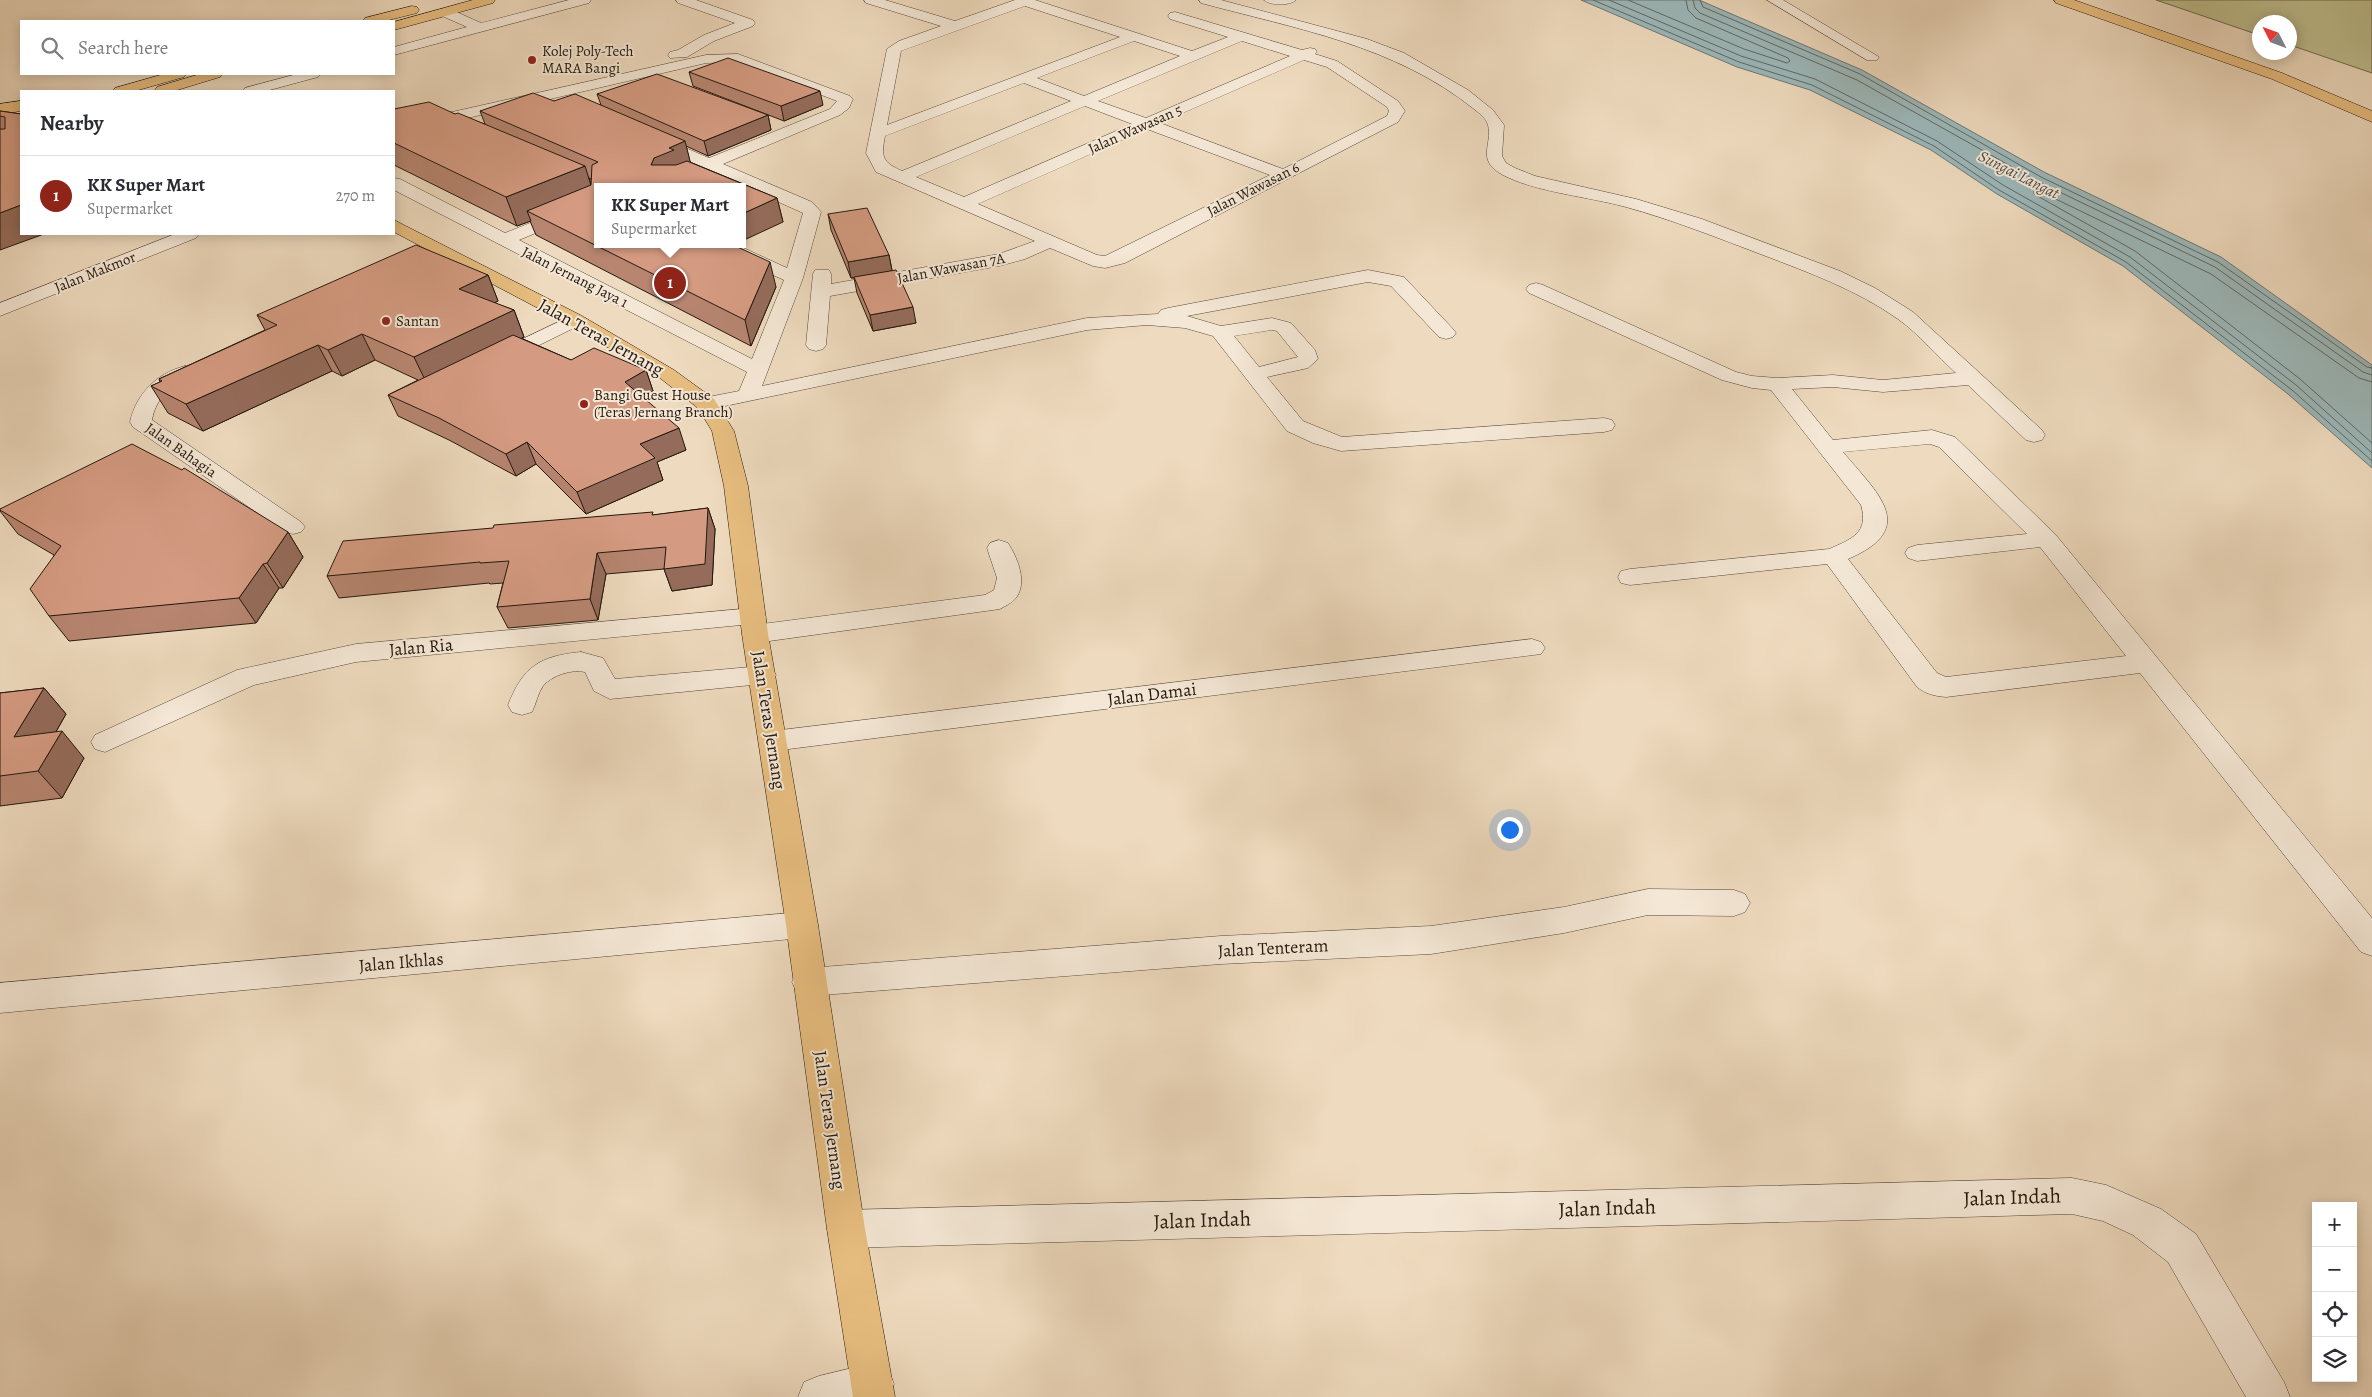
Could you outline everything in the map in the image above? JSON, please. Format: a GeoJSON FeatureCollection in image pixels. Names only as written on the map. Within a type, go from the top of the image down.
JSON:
{"type":"FeatureCollection","features":[{"type":"Feature","properties":{"kind":"main road"},"geometry":{"type":"LineString","coordinates":[[375,20],[488,0]]}},
{"type":"Feature","properties":{"kind":"main road"},"geometry":{"type":"LineString","coordinates":[[2061,0],[2276,76],[2372,117]]}},
{"type":"Feature","properties":{"kind":"main road"},"geometry":{"type":"LineString","coordinates":[[2090,0],[2287,69],[2372,103]]}},
{"type":"Feature","properties":{"kind":"main road"},"geometry":{"type":"LineString","coordinates":[[395,26],[446,6]]}},
{"type":"Feature","properties":{"kind":"main road"},"geometry":{"type":"LineString","coordinates":[[123,90],[175,75]]}},
{"type":"Feature","properties":{"kind":"main road"},"geometry":{"type":"LineString","coordinates":[[161,90],[212,75]]}},
{"type":"Feature","properties":{"kind":"main road"},"geometry":{"type":"LineString","coordinates":[[113,90],[135,86]]}},
{"type":"Feature","properties":{"kind":"main road"},"geometry":{"type":"LineString","coordinates":[[0,109],[20,106]]}},
{"type":"Feature","properties":{"kind":"main road"},"geometry":{"type":"LineString","coordinates":[[0,118],[20,121]]}},
{"type":"Feature","properties":{"kind":"main road","name":"Jalan Teras Jernang"},"geometry":{"type":"LineString","coordinates":[[395,226],[436,256],[575,320],[667,374],[706,404],[723,431],[736,486],[754,625],[802,925],[846,1229],[874,1391]]}},
{"type":"Feature","properties":{"kind":"street"},"geometry":{"type":"LineString","coordinates":[[395,51],[584,0]]}},
{"type":"Feature","properties":{"kind":"street"},"geometry":{"type":"LineString","coordinates":[[395,117],[682,54],[709,38],[748,23],[683,0]]}},
{"type":"Feature","properties":{"kind":"street"},"geometry":{"type":"LineString","coordinates":[[871,0],[955,26]]}},
{"type":"Feature","properties":{"kind":"street"},"geometry":{"type":"LineString","coordinates":[[1206,0],[1341,37],[1399,56],[1469,98],[1488,113],[1496,125],[1494,156],[1500,166],[1509,172],[1530,180],[1630,203],[1696,223],[1833,275],[1868,292],[1906,316],[2034,435]]}},
{"type":"Feature","properties":{"kind":"street"},"geometry":{"type":"LineString","coordinates":[[1271,0],[1289,0]]}},
{"type":"Feature","properties":{"kind":"street"},"geometry":{"type":"LineString","coordinates":[[1774,0],[1872,57]]}},
{"type":"Feature","properties":{"kind":"street"},"geometry":{"type":"LineString","coordinates":[[1050,241],[882,168],[874,153],[894,50],[904,44],[1026,1],[1193,56]]}},
{"type":"Feature","properties":{"kind":"street"},"geometry":{"type":"LineString","coordinates":[[446,6],[480,28]]}},
{"type":"Feature","properties":{"kind":"street"},"geometry":{"type":"LineString","coordinates":[[1174,16],[1304,55]]}},
{"type":"Feature","properties":{"kind":"street"},"geometry":{"type":"LineString","coordinates":[[902,176],[1241,36]]}},
{"type":"Feature","properties":{"kind":"street"},"geometry":{"type":"LineString","coordinates":[[877,134],[1132,37]]}},
{"type":"Feature","properties":{"kind":"street","name":"Jalan Wawasan 5"},"geometry":{"type":"LineString","coordinates":[[965,203],[1304,55],[1341,37]]}},
{"type":"Feature","properties":{"kind":"street","name":"Jalan Wawasan 6"},"geometry":{"type":"LineString","coordinates":[[1050,241],[1093,260],[1105,262],[1118,259],[1393,119],[1397,111],[1393,104],[1332,64],[1304,55]]}},
{"type":"Feature","properties":{"kind":"street"},"geometry":{"type":"LineString","coordinates":[[395,130],[706,59],[738,58],[846,98],[844,105],[835,112],[712,165],[691,177]]}},
{"type":"Feature","properties":{"kind":"street"},"geometry":{"type":"LineString","coordinates":[[642,74],[668,84]]}},
{"type":"Feature","properties":{"kind":"street"},"geometry":{"type":"LineString","coordinates":[[254,90],[308,75]]}},
{"type":"Feature","properties":{"kind":"street"},"geometry":{"type":"LineString","coordinates":[[1023,78],[1282,174]]}},
{"type":"Feature","properties":{"kind":"street"},"geometry":{"type":"LineString","coordinates":[[550,94],[576,106]]}},
{"type":"Feature","properties":{"kind":"street"},"geometry":{"type":"LineString","coordinates":[[440,120],[466,132]]}},
{"type":"Feature","properties":{"kind":"street"},"geometry":{"type":"LineString","coordinates":[[766,121],[792,131]]}},
{"type":"Feature","properties":{"kind":"street"},"geometry":{"type":"LineString","coordinates":[[639,134],[810,209],[812,212],[794,278],[756,369],[748,395]]}},
{"type":"Feature","properties":{"kind":"street","name":"Jalan Jernang Jaya 1"},"geometry":{"type":"LineString","coordinates":[[395,184],[756,369]]}},
{"type":"Feature","properties":{"kind":"street"},"geometry":{"type":"LineString","coordinates":[[504,240],[594,194]]}},
{"type":"Feature","properties":{"kind":"street","name":"Jalan Makmor"},"geometry":{"type":"LineString","coordinates":[[0,310],[188,235]]}},
{"type":"Feature","properties":{"kind":"street","name":"Jalan Wawasan 7A"},"geometry":{"type":"LineString","coordinates":[[820,292],[999,260],[1019,255],[1050,241]]}},
{"type":"Feature","properties":{"kind":"street"},"geometry":{"type":"LineString","coordinates":[[728,248],[794,278]]}},
{"type":"Feature","properties":{"kind":"street"},"geometry":{"type":"LineString","coordinates":[[816,345],[822,272]]}},
{"type":"Feature","properties":{"kind":"street"},"geometry":{"type":"LineString","coordinates":[[706,404],[1087,324],[1147,319],[1368,276],[1397,281],[1446,333]]}},
{"type":"Feature","properties":{"kind":"street"},"geometry":{"type":"LineString","coordinates":[[1536,288],[1729,376],[1752,382],[1777,384],[1833,381],[1883,386],[1967,372]]}},
{"type":"Feature","properties":{"kind":"street"},"geometry":{"type":"LineString","coordinates":[[1147,319],[1187,322],[1220,332],[1272,324],[1284,327],[1308,354],[1308,359],[1301,364],[1254,374]]}},
{"type":"Feature","properties":{"kind":"street"},"geometry":{"type":"LineString","coordinates":[[478,368],[575,320]]}},
{"type":"Feature","properties":{"kind":"street"},"geometry":{"type":"LineString","coordinates":[[1220,332],[1295,426],[1321,438],[1341,444],[1604,425]]}},
{"type":"Feature","properties":{"kind":"street","name":"Jalan Bahagia"},"geometry":{"type":"LineString","coordinates":[[202,364],[161,386],[147,398],[141,422],[293,527]]}},
{"type":"Feature","properties":{"kind":"street"},"geometry":{"type":"LineString","coordinates":[[1630,577],[1833,556],[1852,549],[1871,534],[1876,520],[1873,504],[1777,384]]}},
{"type":"Feature","properties":{"kind":"street"},"geometry":{"type":"LineString","coordinates":[[1827,447],[1932,437],[1940,438],[1947,442],[2046,539],[2372,942]]}},
{"type":"Feature","properties":{"kind":"street"},"geometry":{"type":"LineString","coordinates":[[1916,553],[2046,539]]}},
{"type":"Feature","properties":{"kind":"street","name":"Jalan Ria"},"geometry":{"type":"LineString","coordinates":[[105,742],[247,677],[356,653],[754,625],[991,603],[1006,594],[1010,578],[999,548]]}},
{"type":"Feature","properties":{"kind":"street"},"geometry":{"type":"LineString","coordinates":[[1833,556],[1927,680],[1934,686],[1946,688],[2148,663]]}},
{"type":"Feature","properties":{"kind":"street","name":"Jalan Damai"},"geometry":{"type":"LineString","coordinates":[[773,741],[1532,648]]}},
{"type":"Feature","properties":{"kind":"street"},"geometry":{"type":"LineString","coordinates":[[522,705],[530,684],[540,672],[574,662],[589,661],[600,671],[602,683],[610,689],[762,675]]}},
{"type":"Feature","properties":{"kind":"street","name":"Jalan Tenteram"},"geometry":{"type":"LineString","coordinates":[[809,982],[1221,950],[1431,940],[1564,920],[1648,902],[1734,903]]}},
{"type":"Feature","properties":{"kind":"street","name":"Jalan Ikhlas"},"geometry":{"type":"LineString","coordinates":[[0,998],[802,925]]}},
{"type":"Feature","properties":{"kind":"street","name":"Jalan Indah"},"geometry":{"type":"LineString","coordinates":[[846,1229],[2072,1196],[2106,1203],[2147,1222],[2182,1248],[2269,1397]]}},
{"type":"Feature","properties":{"kind":"street"},"geometry":{"type":"LineString","coordinates":[[819,1397],[874,1391]]}},
{"type":"Feature","properties":{"kind":"green space"},"geometry":{"type":"Polygon","coordinates":[[[2156,0],[2372,0],[2372,73],[2297,47],[2297,15],[2252,15],[2252,33],[2156,0]]]}},
{"type":"Feature","properties":{"kind":"water","name":"Sungai Langat"},"geometry":{"type":"Polygon","coordinates":[[[1581,0],[1699,0],[1862,70],[2044,172],[2221,257],[2372,365],[2372,468],[2288,394],[2123,266],[1997,194],[1931,150],[1810,90],[1737,67],[1581,0]]]}},
{"type":"Feature","properties":{"kind":"building"},"geometry":{"type":"Polygon","coordinates":[[[728,58],[820,91],[781,106],[689,72],[728,58]]]}},
{"type":"Feature","properties":{"kind":"building"},"geometry":{"type":"Polygon","coordinates":[[[657,74],[768,115],[704,141],[597,94],[657,74]]]}},
{"type":"Feature","properties":{"kind":"building"},"geometry":{"type":"Polygon","coordinates":[[[533,93],[554,101],[575,94],[685,141],[669,148],[674,150],[654,158],[651,165],[676,165],[687,161],[741,183],[594,183],[594,244],[527,211],[591,185],[592,165],[598,162],[480,111],[533,93]]]}},
{"type":"Feature","properties":{"kind":"building"},"geometry":{"type":"Polygon","coordinates":[[[429,102],[585,166],[506,197],[395,143],[395,109],[429,102]]]}},
{"type":"Feature","properties":{"kind":"building"},"geometry":{"type":"Polygon","coordinates":[[[0,111],[20,114],[20,205],[0,213],[0,129],[5,129],[5,117],[0,116],[0,111]]]}},
{"type":"Feature","properties":{"kind":"building"},"geometry":{"type":"Polygon","coordinates":[[[746,185],[777,198],[746,212],[746,185]]]}},
{"type":"Feature","properties":{"kind":"building"},"geometry":{"type":"Polygon","coordinates":[[[867,208],[889,255],[848,262],[828,214],[867,208]]]}},
{"type":"Feature","properties":{"kind":"building"},"geometry":{"type":"Polygon","coordinates":[[[416,245],[488,275],[459,289],[514,310],[414,357],[362,334],[328,350],[318,345],[186,404],[151,386],[162,381],[159,379],[277,325],[257,315],[416,245]]]}},
{"type":"Feature","properties":{"kind":"building"},"geometry":{"type":"Polygon","coordinates":[[[601,248],[740,248],[770,262],[745,320],[601,248]]]}},
{"type":"Feature","properties":{"kind":"building"},"geometry":{"type":"Polygon","coordinates":[[[896,270],[913,307],[870,315],[854,277],[896,270]]]}},
{"type":"Feature","properties":{"kind":"building"},"geometry":{"type":"Polygon","coordinates":[[[513,335],[571,360],[594,348],[646,370],[625,382],[679,428],[640,444],[655,458],[577,492],[527,442],[506,454],[439,418],[388,395],[513,335]]]}},
{"type":"Feature","properties":{"kind":"building"},"geometry":{"type":"Polygon","coordinates":[[[132,444],[182,470],[184,468],[288,532],[267,563],[263,564],[239,598],[49,616],[30,589],[61,546],[0,509],[132,444]]]}},
{"type":"Feature","properties":{"kind":"building"},"geometry":{"type":"Polygon","coordinates":[[[708,508],[705,564],[664,569],[666,547],[597,553],[590,599],[497,607],[509,561],[327,576],[343,541],[493,528],[494,525],[653,512],[652,515],[708,508]]]}},
{"type":"Feature","properties":{"kind":"building"},"geometry":{"type":"Polygon","coordinates":[[[44,688],[14,737],[62,731],[38,771],[0,776],[0,693],[44,688]]]}},
{"type":"Feature","properties":{"kind":"place","name":"Kolej Poly-Tech MARA Bangi"},"geometry":{"type":"Point","coordinates":[532,60]}},
{"type":"Feature","properties":{"kind":"place","name":"KK Super Mart"},"geometry":{"type":"Point","coordinates":[670,283]}},
{"type":"Feature","properties":{"kind":"place","name":"Santan"},"geometry":{"type":"Point","coordinates":[386,321]}},
{"type":"Feature","properties":{"kind":"place","name":"Bangi Guest House (Teras Jernang Branch)"},"geometry":{"type":"Point","coordinates":[584,404]}}]}
